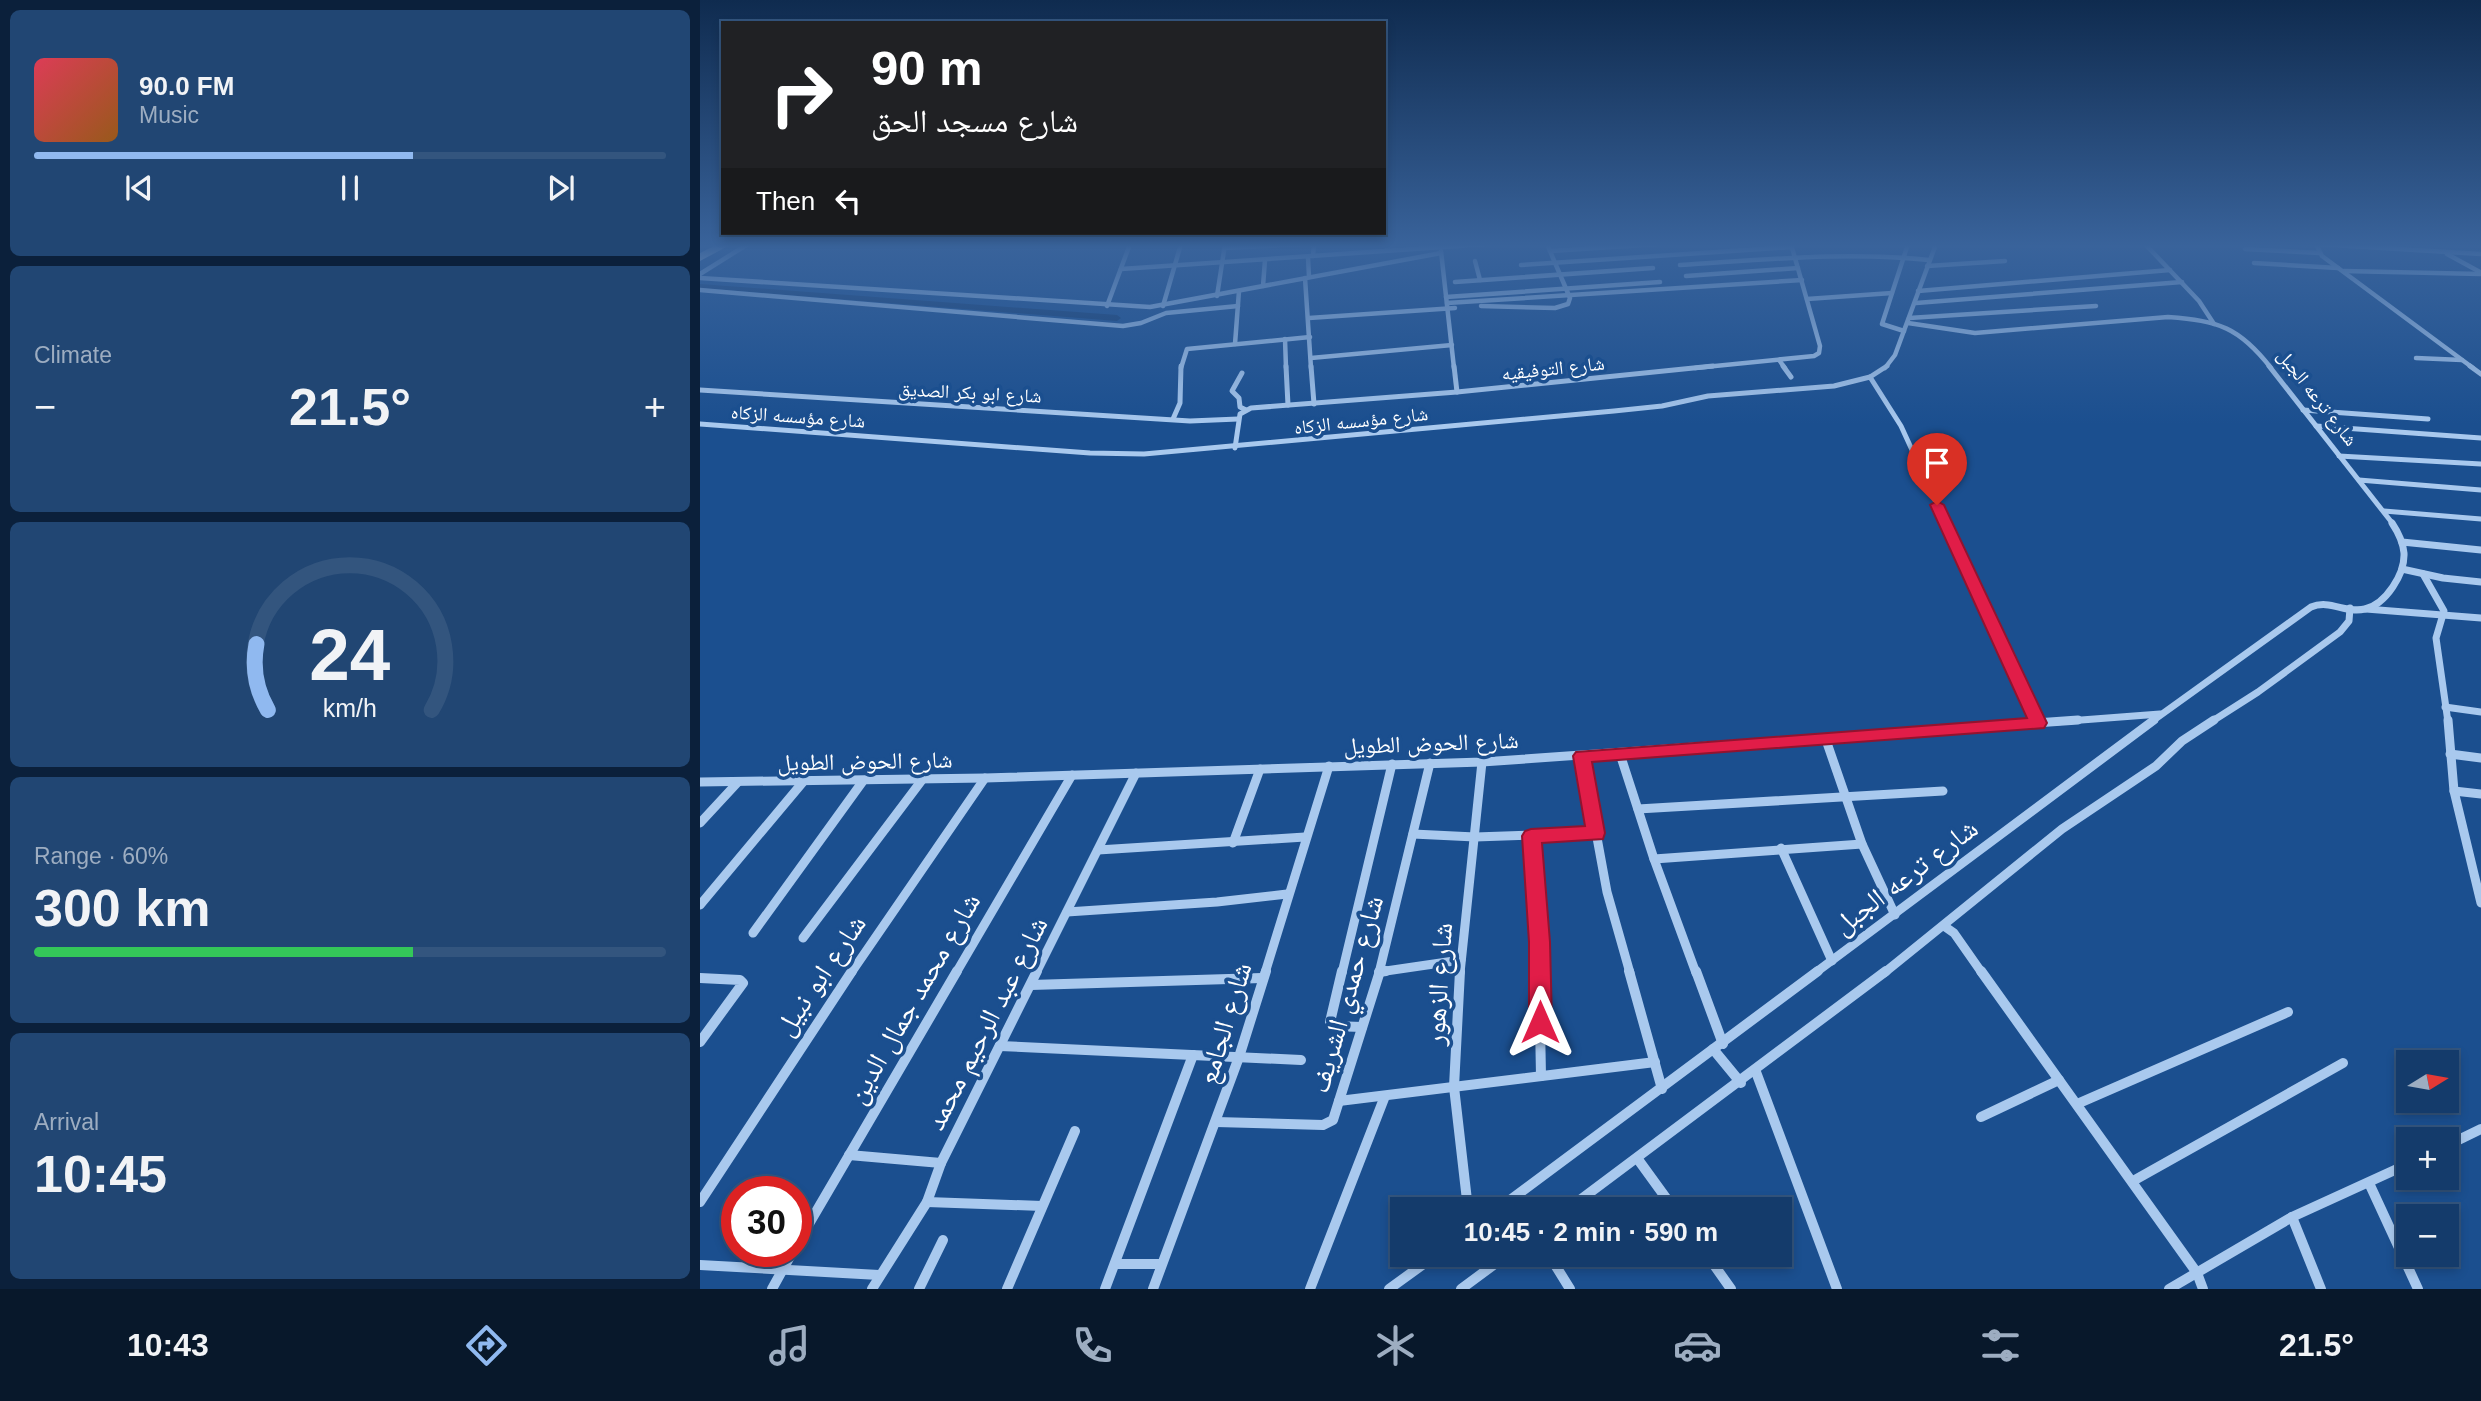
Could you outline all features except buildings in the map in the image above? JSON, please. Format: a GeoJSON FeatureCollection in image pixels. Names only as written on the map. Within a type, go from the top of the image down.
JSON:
{"type":"FeatureCollection","features":[{"type":"Feature","properties":{"kind":"street"},"geometry":{"type":"LineString","coordinates":[[866,304],[1123,326],[1141,323],[1166,313],[1238,306],[1235,344]]}},
{"type":"Feature","properties":{"kind":"street"},"geometry":{"type":"LineString","coordinates":[[1082,304],[1173,304]]}},
{"type":"Feature","properties":{"kind":"street"},"geometry":{"type":"LineString","coordinates":[[1308,304],[1314,404]]}},
{"type":"Feature","properties":{"kind":"street"},"geometry":{"type":"LineString","coordinates":[[1309,318],[1467,304]]}},
{"type":"Feature","properties":{"kind":"street"},"geometry":{"type":"LineString","coordinates":[[1447,306],[1555,308],[1568,304]]}},
{"type":"Feature","properties":{"kind":"street","name":"شارع التوفيقيه"},"geometry":{"type":"LineString","coordinates":[[1246,410],[1814,356],[1820,350],[1809,304]]}},
{"type":"Feature","properties":{"kind":"street"},"geometry":{"type":"LineString","coordinates":[[1888,304],[1882,324],[1885,327],[2096,306]]}},
{"type":"Feature","properties":{"kind":"street","name":"شارع مؤسسه الزكاه"},"geometry":{"type":"LineString","coordinates":[[700,424],[1090,453],[1144,454],[1653,407],[1696,398],[1835,386],[1870,377],[1891,363],[1915,304]]}},
{"type":"Feature","properties":{"kind":"street"},"geometry":{"type":"LineString","coordinates":[[2199,304],[2214,324]]}},
{"type":"Feature","properties":{"kind":"street"},"geometry":{"type":"LineString","coordinates":[[2387,304],[2481,374]]}},
{"type":"Feature","properties":{"kind":"street"},"geometry":{"type":"LineString","coordinates":[[1447,306],[1457,391]]}},
{"type":"Feature","properties":{"kind":"street","name":"شارع ترعه الجبل"},"geometry":{"type":"LineString","coordinates":[[1906,325],[1975,333],[2168,317],[2214,324],[2232,330],[2252,344],[2384,511],[2402,542]]}},
{"type":"Feature","properties":{"kind":"street"},"geometry":{"type":"LineString","coordinates":[[1173,419],[1180,407],[1184,351],[1310,337]]}},
{"type":"Feature","properties":{"kind":"street"},"geometry":{"type":"LineString","coordinates":[[1285,339],[1288,405]]}},
{"type":"Feature","properties":{"kind":"street"},"geometry":{"type":"LineString","coordinates":[[1311,358],[1452,345]]}},
{"type":"Feature","properties":{"kind":"street"},"geometry":{"type":"LineString","coordinates":[[2416,358],[2462,360]]}},
{"type":"Feature","properties":{"kind":"street"},"geometry":{"type":"LineString","coordinates":[[1779,360],[1791,377]]}},
{"type":"Feature","properties":{"kind":"street"},"geometry":{"type":"LineString","coordinates":[[2474,368],[2481,368]]}},
{"type":"Feature","properties":{"kind":"street"},"geometry":{"type":"LineString","coordinates":[[1236,445],[1238,419],[1246,410],[1240,407],[1239,398],[1232,393],[1242,373]]}},
{"type":"Feature","properties":{"kind":"street"},"geometry":{"type":"LineString","coordinates":[[1870,377],[1901,426],[2038,723]]}},
{"type":"Feature","properties":{"kind":"street","name":"شارع ابو بكر الصديق"},"geometry":{"type":"LineString","coordinates":[[700,390],[1173,419],[1238,419]]}},
{"type":"Feature","properties":{"kind":"street"},"geometry":{"type":"LineString","coordinates":[[2303,410],[2428,419]]}},
{"type":"Feature","properties":{"kind":"street"},"geometry":{"type":"LineString","coordinates":[[2316,426],[2481,438]]}},
{"type":"Feature","properties":{"kind":"street"},"geometry":{"type":"LineString","coordinates":[[2339,456],[2481,464]]}},
{"type":"Feature","properties":{"kind":"street"},"geometry":{"type":"LineString","coordinates":[[2359,480],[2481,490]]}},
{"type":"Feature","properties":{"kind":"street"},"geometry":{"type":"LineString","coordinates":[[2384,511],[2481,519]]}},
{"type":"Feature","properties":{"kind":"street"},"geometry":{"type":"LineString","coordinates":[[2365,609],[2371,607],[2397,581],[2404,554],[2402,542],[2481,550]]}},
{"type":"Feature","properties":{"kind":"street"},"geometry":{"type":"LineString","coordinates":[[2402,569],[2481,582]]}},
{"type":"Feature","properties":{"kind":"street"},"geometry":{"type":"LineString","coordinates":[[2423,574],[2445,615],[2436,638],[2444,680],[2449,754],[2454,791],[2481,903]]}},
{"type":"Feature","properties":{"kind":"street","name":"شارع ترعه الجبل"},"geometry":{"type":"LineString","coordinates":[[1514,1197],[1718,1050],[1832,961],[2251,648],[2312,607],[2324,603],[2350,608],[2481,618]]}},
{"type":"Feature","properties":{"kind":"street"},"geometry":{"type":"LineString","coordinates":[[1584,1197],[1739,1079],[1756,1072],[1944,926],[1964,906],[2062,828],[2156,766],[2182,741],[2258,692],[2340,632],[2349,621],[2350,608]]}},
{"type":"Feature","properties":{"kind":"street"},"geometry":{"type":"LineString","coordinates":[[2445,707],[2481,712]]}},
{"type":"Feature","properties":{"kind":"street","name":"شارع الحوض الطويل"},"geometry":{"type":"LineString","coordinates":[[700,782],[922,780],[1482,762],[1826,740],[2163,714]]}},
{"type":"Feature","properties":{"kind":"street"},"geometry":{"type":"LineString","coordinates":[[1826,740],[1862,844],[1895,915]]}},
{"type":"Feature","properties":{"kind":"street"},"geometry":{"type":"LineString","coordinates":[[1620,754],[1718,1050],[1739,1079]]}},
{"type":"Feature","properties":{"kind":"street"},"geometry":{"type":"LineString","coordinates":[[2449,754],[2481,758]]}},
{"type":"Feature","properties":{"kind":"street"},"geometry":{"type":"LineString","coordinates":[[1582,756],[1608,892],[1662,1089]]}},
{"type":"Feature","properties":{"kind":"street","name":"شارع الزهور"},"geometry":{"type":"LineString","coordinates":[[1467,1197],[1454,1087],[1461,960],[1482,762]]}},
{"type":"Feature","properties":{"kind":"street","name":"شارع حمدي الشريف"},"geometry":{"type":"LineString","coordinates":[[1216,1122],[1327,1125],[1334,1121],[1379,972],[1430,763]]}},
{"type":"Feature","properties":{"kind":"street"},"geometry":{"type":"LineString","coordinates":[[1362,1027],[1332,1026],[1330,1022],[1392,764]]}},
{"type":"Feature","properties":{"kind":"street","name":"شارع الجامع"},"geometry":{"type":"LineString","coordinates":[[1153,1289],[1239,1057],[1287,894],[1329,766]]}},
{"type":"Feature","properties":{"kind":"street"},"geometry":{"type":"LineString","coordinates":[[1233,843],[1260,769]]}},
{"type":"Feature","properties":{"kind":"street","name":"شارع عبد الرحيم محمد"},"geometry":{"type":"LineString","coordinates":[[872,1289],[927,1202],[941,1163],[1136,773]]}},
{"type":"Feature","properties":{"kind":"street","name":"شارع محمد جمال الدين"},"geometry":{"type":"LineString","coordinates":[[812,1219],[1072,775]]}},
{"type":"Feature","properties":{"kind":"street","name":"شارع ابو نبيل"},"geometry":{"type":"LineString","coordinates":[[700,1202],[861,957],[985,778]]}},
{"type":"Feature","properties":{"kind":"street"},"geometry":{"type":"LineString","coordinates":[[803,938],[922,780]]}},
{"type":"Feature","properties":{"kind":"street"},"geometry":{"type":"LineString","coordinates":[[752,933],[863,781]]}},
{"type":"Feature","properties":{"kind":"street"},"geometry":{"type":"LineString","coordinates":[[700,822],[738,782]]}},
{"type":"Feature","properties":{"kind":"street"},"geometry":{"type":"LineString","coordinates":[[700,905],[803,782]]}},
{"type":"Feature","properties":{"kind":"street"},"geometry":{"type":"LineString","coordinates":[[2454,791],[2481,794]]}},
{"type":"Feature","properties":{"kind":"street"},"geometry":{"type":"LineString","coordinates":[[1637,809],[1943,792]]}},
{"type":"Feature","properties":{"kind":"street"},"geometry":{"type":"LineString","coordinates":[[1413,834],[1475,837],[1596,833]]}},
{"type":"Feature","properties":{"kind":"street"},"geometry":{"type":"LineString","coordinates":[[1531,836],[1539,942],[1541,1076]]}},
{"type":"Feature","properties":{"kind":"street"},"geometry":{"type":"LineString","coordinates":[[1098,849],[1305,837]]}},
{"type":"Feature","properties":{"kind":"street"},"geometry":{"type":"LineString","coordinates":[[1654,859],[1862,844]]}},
{"type":"Feature","properties":{"kind":"street"},"geometry":{"type":"LineString","coordinates":[[1782,848],[1832,961]]}},
{"type":"Feature","properties":{"kind":"street"},"geometry":{"type":"LineString","coordinates":[[1067,912],[1217,902],[1287,894]]}},
{"type":"Feature","properties":{"kind":"street"},"geometry":{"type":"LineString","coordinates":[[1944,926],[1954,933],[2133,1181],[2197,1273],[2203,1289]]}},
{"type":"Feature","properties":{"kind":"street"},"geometry":{"type":"LineString","coordinates":[[1379,972],[1461,960]]}},
{"type":"Feature","properties":{"kind":"street"},"geometry":{"type":"LineString","coordinates":[[700,978],[740,980],[743,984],[700,1042]]}},
{"type":"Feature","properties":{"kind":"street"},"geometry":{"type":"LineString","coordinates":[[1031,985],[1262,978]]}},
{"type":"Feature","properties":{"kind":"street"},"geometry":{"type":"LineString","coordinates":[[2077,1104],[2287,1012]]}},
{"type":"Feature","properties":{"kind":"street"},"geometry":{"type":"LineString","coordinates":[[1000,1046],[1301,1060]]}},
{"type":"Feature","properties":{"kind":"street"},"geometry":{"type":"LineString","coordinates":[[1105,1289],[1193,1055]]}},
{"type":"Feature","properties":{"kind":"street"},"geometry":{"type":"LineString","coordinates":[[1339,1101],[1655,1062]]}},
{"type":"Feature","properties":{"kind":"street"},"geometry":{"type":"LineString","coordinates":[[2133,1181],[2343,1063]]}},
{"type":"Feature","properties":{"kind":"street"},"geometry":{"type":"LineString","coordinates":[[1756,1072],[1837,1289]]}},
{"type":"Feature","properties":{"kind":"street"},"geometry":{"type":"LineString","coordinates":[[1981,1117],[2059,1080]]}},
{"type":"Feature","properties":{"kind":"street"},"geometry":{"type":"LineString","coordinates":[[1310,1289],[1385,1096]]}},
{"type":"Feature","properties":{"kind":"street"},"geometry":{"type":"LineString","coordinates":[[2459,1140],[2481,1129]]}},
{"type":"Feature","properties":{"kind":"street"},"geometry":{"type":"LineString","coordinates":[[1007,1289],[1075,1131]]}},
{"type":"Feature","properties":{"kind":"street"},"geometry":{"type":"LineString","coordinates":[[849,1155],[941,1163]]}},
{"type":"Feature","properties":{"kind":"street"},"geometry":{"type":"LineString","coordinates":[[1637,1158],[1665,1197]]}},
{"type":"Feature","properties":{"kind":"street"},"geometry":{"type":"LineString","coordinates":[[2169,1289],[2292,1217],[2396,1170]]}},
{"type":"Feature","properties":{"kind":"street"},"geometry":{"type":"LineString","coordinates":[[2369,1183],[2418,1289]]}},
{"type":"Feature","properties":{"kind":"street"},"geometry":{"type":"LineString","coordinates":[[927,1202],[1042,1206]]}},
{"type":"Feature","properties":{"kind":"street"},"geometry":{"type":"LineString","coordinates":[[2292,1217],[2321,1289]]}},
{"type":"Feature","properties":{"kind":"street"},"geometry":{"type":"LineString","coordinates":[[919,1289],[943,1240]]}},
{"type":"Feature","properties":{"kind":"street"},"geometry":{"type":"LineString","coordinates":[[1115,1264],[1161,1265]]}},
{"type":"Feature","properties":{"kind":"street"},"geometry":{"type":"LineString","coordinates":[[700,1265],[879,1275]]}},
{"type":"Feature","properties":{"kind":"street"},"geometry":{"type":"LineString","coordinates":[[1389,1289],[1419,1267]]}},
{"type":"Feature","properties":{"kind":"street"},"geometry":{"type":"LineString","coordinates":[[1461,1289],[1491,1267]]}},
{"type":"Feature","properties":{"kind":"street"},"geometry":{"type":"LineString","coordinates":[[1556,1267],[1570,1289]]}},
{"type":"Feature","properties":{"kind":"street"},"geometry":{"type":"LineString","coordinates":[[1715,1267],[1731,1289]]}},
{"type":"Feature","properties":{"kind":"street"},"geometry":{"type":"LineString","coordinates":[[772,1289],[783,1269]]}},
{"type":"Feature","properties":{"kind":"waterway"},"geometry":{"type":"LineString","coordinates":[[937,304],[1117,318]]}},
{"type":"Feature","properties":{"kind":"route"},"geometry":{"type":"LineString","coordinates":[[1540,1022],[1539,942],[1531,836],[1596,833],[1582,756],[2038,723],[1937,505]]}}]}
